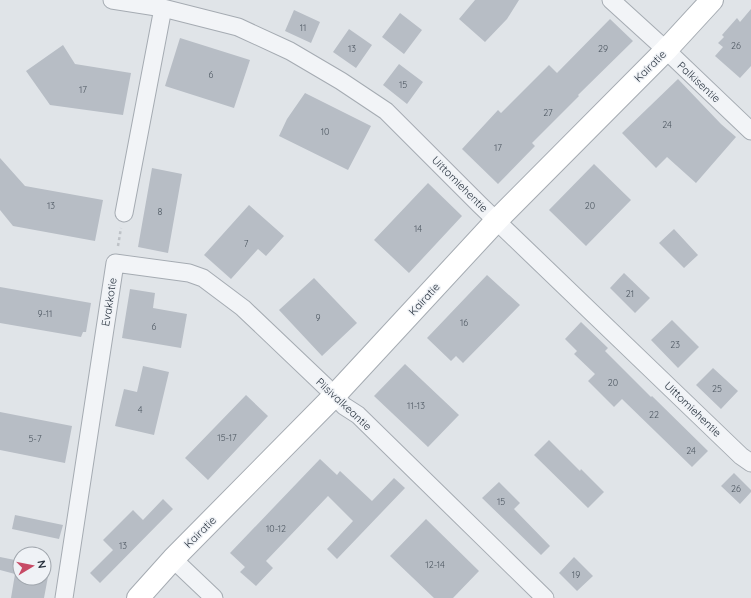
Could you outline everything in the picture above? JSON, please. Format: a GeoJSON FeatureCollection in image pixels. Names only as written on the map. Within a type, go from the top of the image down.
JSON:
{"type":"FeatureCollection","features":[{"type":"Feature","properties":{"kind":"main road","name":"Kairatie"},"geometry":{"type":"LineString","coordinates":[[138,598],[173,559],[335,395],[497,220],[666,50],[712,0]]}},
{"type":"Feature","properties":{"kind":"street","name":"Uittomiehentie"},"geometry":{"type":"LineString","coordinates":[[112,0],[163,8],[238,27],[290,51],[341,81],[386,111],[741,456],[751,463]]}},
{"type":"Feature","properties":{"kind":"street","name":"Palkisentie"},"geometry":{"type":"LineString","coordinates":[[611,0],[666,50],[751,132]]}},
{"type":"Feature","properties":{"kind":"street"},"geometry":{"type":"LineString","coordinates":[[124,214],[163,8]]}},
{"type":"Feature","properties":{"kind":"street","name":"Piisivalkeantie"},"geometry":{"type":"LineString","coordinates":[[115,263],[189,273],[203,278],[243,308],[335,395],[344,406],[358,415],[545,598]]}},
{"type":"Feature","properties":{"kind":"street","name":"Evakkotie"},"geometry":{"type":"LineString","coordinates":[[64,598],[115,263]]}},
{"type":"Feature","properties":{"kind":"street"},"geometry":{"type":"LineString","coordinates":[[173,559],[214,598]]}},
{"type":"Feature","properties":{"kind":"path","name":"Evakkotie"},"geometry":{"type":"LineString","coordinates":[[115,263],[124,214]]}},
{"type":"Feature","properties":{"kind":"building"},"geometry":{"type":"Polygon","coordinates":[[[475,0],[519,0],[507,19],[485,42],[459,19],[475,0]]]}},
{"type":"Feature","properties":{"kind":"building"},"geometry":{"type":"Polygon","coordinates":[[[751,9],[751,66],[740,78],[715,56],[723,47],[718,43],[724,37],[722,35],[737,18],[740,22],[751,9]]]}},
{"type":"Feature","properties":{"kind":"building"},"geometry":{"type":"Polygon","coordinates":[[[294,10],[320,22],[311,43],[285,31],[294,10]]]}},
{"type":"Feature","properties":{"kind":"building"},"geometry":{"type":"Polygon","coordinates":[[[400,13],[422,30],[404,54],[382,37],[400,13]]]}},
{"type":"Feature","properties":{"kind":"building"},"geometry":{"type":"Polygon","coordinates":[[[610,19],[633,41],[532,143],[535,146],[498,184],[462,149],[498,110],[501,113],[549,65],[557,73],[610,19]]]}},
{"type":"Feature","properties":{"kind":"building"},"geometry":{"type":"Polygon","coordinates":[[[349,29],[372,45],[356,68],[333,52],[349,29]]]}},
{"type":"Feature","properties":{"kind":"building"},"geometry":{"type":"Polygon","coordinates":[[[180,38],[250,60],[234,108],[165,86],[180,38]]]}},
{"type":"Feature","properties":{"kind":"building"},"geometry":{"type":"Polygon","coordinates":[[[63,45],[75,64],[131,73],[123,115],[50,105],[26,71],[63,45]]]}},
{"type":"Feature","properties":{"kind":"building"},"geometry":{"type":"Polygon","coordinates":[[[399,64],[423,82],[407,104],[383,85],[399,64]]]}},
{"type":"Feature","properties":{"kind":"building"},"geometry":{"type":"Polygon","coordinates":[[[678,79],[721,124],[736,137],[696,183],[667,157],[656,168],[622,133],[678,79]]]}},
{"type":"Feature","properties":{"kind":"building"},"geometry":{"type":"Polygon","coordinates":[[[305,93],[371,126],[348,170],[279,136],[287,119],[305,93]]]}},
{"type":"Feature","properties":{"kind":"building"},"geometry":{"type":"Polygon","coordinates":[[[0,158],[25,186],[103,200],[95,241],[13,226],[0,210],[0,158]]]}},
{"type":"Feature","properties":{"kind":"building"},"geometry":{"type":"Polygon","coordinates":[[[594,164],[631,200],[586,246],[549,210],[594,164]]]}},
{"type":"Feature","properties":{"kind":"building"},"geometry":{"type":"Polygon","coordinates":[[[152,168],[182,174],[168,253],[138,247],[152,168]]]}},
{"type":"Feature","properties":{"kind":"building"},"geometry":{"type":"Polygon","coordinates":[[[428,183],[462,216],[409,273],[374,240],[428,183]]]}},
{"type":"Feature","properties":{"kind":"building"},"geometry":{"type":"Polygon","coordinates":[[[249,205],[284,236],[266,256],[258,249],[231,279],[204,255],[249,205]]]}},
{"type":"Feature","properties":{"kind":"building"},"geometry":{"type":"Polygon","coordinates":[[[674,229],[698,255],[684,268],[659,243],[674,229]]]}},
{"type":"Feature","properties":{"kind":"building"},"geometry":{"type":"Polygon","coordinates":[[[624,273],[650,298],[635,313],[610,288],[624,273]]]}},
{"type":"Feature","properties":{"kind":"building"},"geometry":{"type":"Polygon","coordinates":[[[487,275],[520,305],[463,363],[456,356],[451,361],[427,338],[487,275]]]}},
{"type":"Feature","properties":{"kind":"building"},"geometry":{"type":"Polygon","coordinates":[[[314,278],[357,323],[322,356],[279,310],[314,278]]]}},
{"type":"Feature","properties":{"kind":"building"},"geometry":{"type":"Polygon","coordinates":[[[0,287],[91,303],[86,332],[83,332],[81,337],[0,323],[0,287]]]}},
{"type":"Feature","properties":{"kind":"building"},"geometry":{"type":"Polygon","coordinates":[[[130,289],[155,293],[153,308],[187,314],[181,348],[122,338],[130,289]]]}},
{"type":"Feature","properties":{"kind":"building"},"geometry":{"type":"Polygon","coordinates":[[[672,320],[699,347],[678,368],[651,340],[672,320]]]}},
{"type":"Feature","properties":{"kind":"building"},"geometry":{"type":"Polygon","coordinates":[[[581,322],[608,348],[605,351],[708,451],[692,467],[622,399],[614,407],[588,381],[595,374],[574,354],[577,351],[565,339],[581,322]]]}},
{"type":"Feature","properties":{"kind":"building"},"geometry":{"type":"Polygon","coordinates":[[[405,364],[459,415],[428,447],[374,396],[405,364]]]}},
{"type":"Feature","properties":{"kind":"building"},"geometry":{"type":"Polygon","coordinates":[[[143,366],[169,372],[154,435],[115,426],[124,389],[137,392],[143,366]]]}},
{"type":"Feature","properties":{"kind":"building"},"geometry":{"type":"Polygon","coordinates":[[[713,368],[738,391],[721,409],[696,385],[713,368]]]}},
{"type":"Feature","properties":{"kind":"building"},"geometry":{"type":"Polygon","coordinates":[[[246,395],[268,416],[208,480],[185,458],[246,395]]]}},
{"type":"Feature","properties":{"kind":"building"},"geometry":{"type":"Polygon","coordinates":[[[0,412],[72,426],[65,463],[0,450],[0,412]]]}},
{"type":"Feature","properties":{"kind":"building"},"geometry":{"type":"Polygon","coordinates":[[[549,440],[580,471],[581,469],[604,492],[588,508],[534,455],[549,440]]]}},
{"type":"Feature","properties":{"kind":"building"},"geometry":{"type":"Polygon","coordinates":[[[320,459],[337,475],[340,471],[372,501],[394,478],[405,488],[337,559],[327,549],[353,521],[328,496],[266,561],[273,568],[256,586],[240,572],[245,567],[230,553],[320,459]]]}},
{"type":"Feature","properties":{"kind":"building"},"geometry":{"type":"Polygon","coordinates":[[[734,473],[751,490],[751,492],[740,504],[721,486],[734,473]]]}},
{"type":"Feature","properties":{"kind":"building"},"geometry":{"type":"Polygon","coordinates":[[[499,482],[520,503],[514,509],[550,546],[541,555],[482,498],[499,482]]]}},
{"type":"Feature","properties":{"kind":"building"},"geometry":{"type":"Polygon","coordinates":[[[163,499],[173,509],[100,583],[90,573],[113,550],[103,540],[133,510],[143,520],[163,499]]]}},
{"type":"Feature","properties":{"kind":"building"},"geometry":{"type":"Polygon","coordinates":[[[15,515],[63,525],[59,539],[12,529],[15,515]]]}},
{"type":"Feature","properties":{"kind":"building"},"geometry":{"type":"Polygon","coordinates":[[[426,519],[479,571],[453,598],[434,598],[390,556],[426,519]]]}},
{"type":"Feature","properties":{"kind":"building"},"geometry":{"type":"Polygon","coordinates":[[[0,557],[12,559],[12,573],[0,570],[0,557]]]}},
{"type":"Feature","properties":{"kind":"building"},"geometry":{"type":"Polygon","coordinates":[[[574,557],[593,576],[577,591],[559,573],[574,557]]]}},
{"type":"Feature","properties":{"kind":"building"},"geometry":{"type":"Polygon","coordinates":[[[13,586],[46,586],[44,598],[11,598],[13,586]]]}}]}
